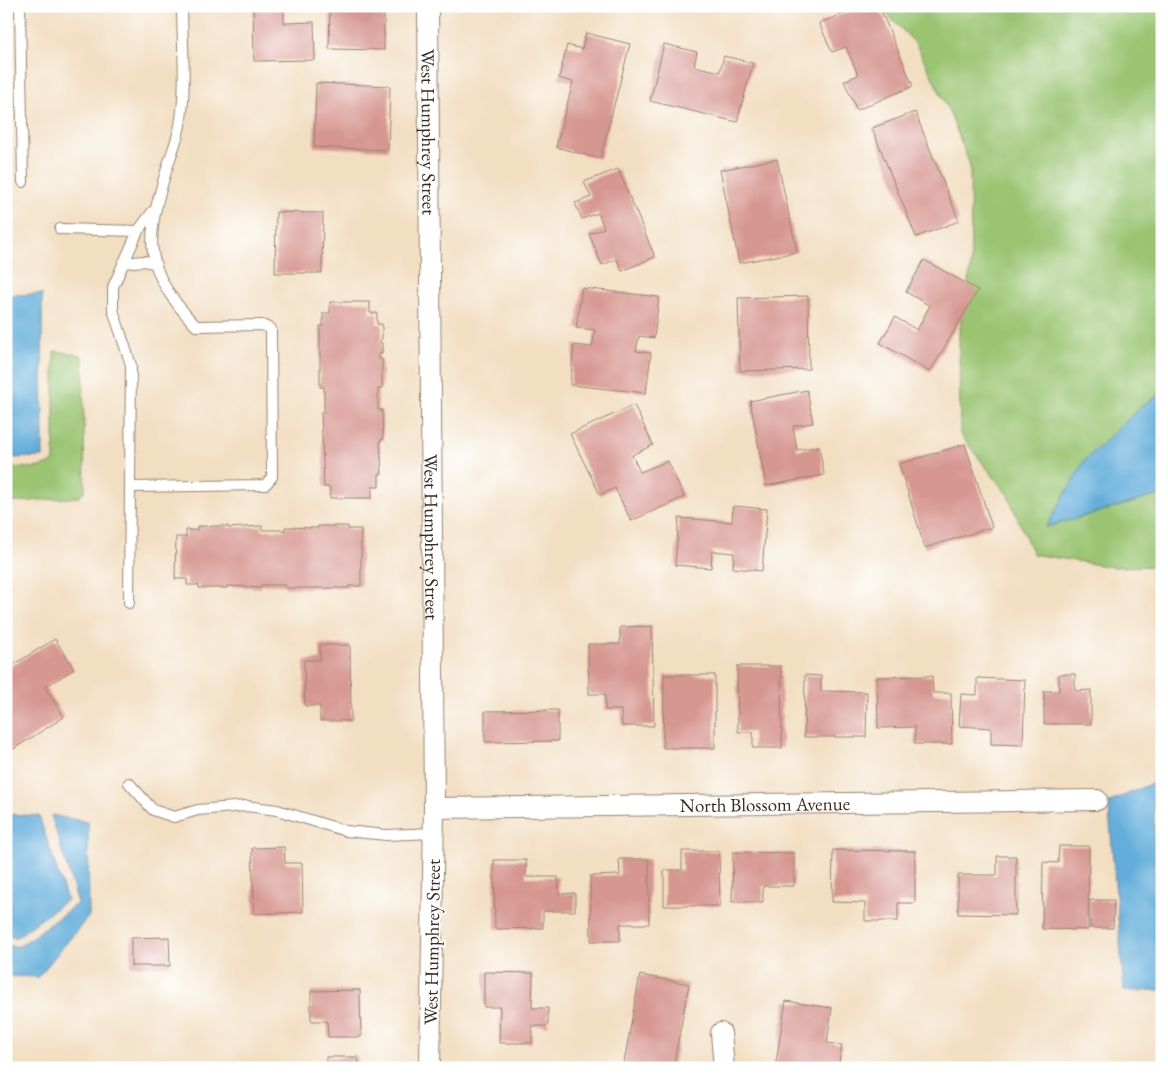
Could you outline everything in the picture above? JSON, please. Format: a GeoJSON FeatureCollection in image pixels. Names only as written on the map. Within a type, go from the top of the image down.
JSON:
{"type":"FeatureCollection","features":[{"type":"Feature","properties":{"kind":"street","name":"West Humphrey Street"},"geometry":{"type":"LineString","coordinates":[[428,6],[434,808],[430,1068]]}},
{"type":"Feature","properties":{"kind":"street","name":"North Blossom Avenue"},"geometry":{"type":"LineString","coordinates":[[434,808],[1097,800]]}},
{"type":"Feature","properties":{"kind":"street"},"geometry":{"type":"LineString","coordinates":[[721,1033],[724,1068]]}},
{"type":"Feature","properties":{"kind":"lane"},"geometry":{"type":"LineString","coordinates":[[20,6],[23,182]]}},
{"type":"Feature","properties":{"kind":"lane"},"geometry":{"type":"LineString","coordinates":[[131,487],[265,485],[272,477],[271,329],[262,325],[196,326],[169,294],[154,263],[151,233],[155,208],[180,126],[183,100],[182,6]]}},
{"type":"Feature","properties":{"kind":"lane"},"geometry":{"type":"LineString","coordinates":[[130,603],[131,365],[113,310],[113,286],[138,231],[155,208]]}},
{"type":"Feature","properties":{"kind":"lane"},"geometry":{"type":"LineString","coordinates":[[60,229],[138,231]]}},
{"type":"Feature","properties":{"kind":"lane"},"geometry":{"type":"LineString","coordinates":[[123,263],[144,261],[154,263]]}},
{"type":"Feature","properties":{"kind":"lane"},"geometry":{"type":"LineString","coordinates":[[129,783],[153,810],[174,817],[198,810],[246,806],[277,810],[346,832],[386,835],[433,834]]}},
{"type":"Feature","properties":{"kind":"green space"},"geometry":{"type":"Polygon","coordinates":[[[879,6],[1162,6],[1162,393],[1143,405],[1047,527],[1162,494],[1162,566],[1112,567],[1033,554],[1007,494],[960,434],[959,333],[971,266],[970,165],[949,111],[916,44],[879,6]]]}},
{"type":"Feature","properties":{"kind":"green space"},"geometry":{"type":"Polygon","coordinates":[[[54,351],[81,355],[83,360],[85,490],[79,497],[6,503],[6,467],[38,467],[54,460],[54,351]]]}},
{"type":"Feature","properties":{"kind":"water"},"geometry":{"type":"Polygon","coordinates":[[[42,294],[43,457],[6,458],[6,295],[42,294]]]}},
{"type":"Feature","properties":{"kind":"water"},"geometry":{"type":"Polygon","coordinates":[[[1162,393],[1162,494],[1046,527],[1085,460],[1143,405],[1162,393]]]}},
{"type":"Feature","properties":{"kind":"water"},"geometry":{"type":"Polygon","coordinates":[[[1154,782],[1155,869],[1162,892],[1162,990],[1124,991],[1109,811],[1110,802],[1154,782]]]}},
{"type":"Feature","properties":{"kind":"water"},"geometry":{"type":"Polygon","coordinates":[[[6,814],[39,816],[67,900],[17,937],[6,937],[6,814]]]}},
{"type":"Feature","properties":{"kind":"water"},"geometry":{"type":"Polygon","coordinates":[[[51,815],[88,822],[89,916],[38,977],[6,976],[6,946],[20,946],[78,903],[51,815]]]}},
{"type":"Feature","properties":{"kind":"building"},"geometry":{"type":"Polygon","coordinates":[[[253,6],[284,6],[284,23],[314,22],[315,60],[254,61],[253,6]]]}},
{"type":"Feature","properties":{"kind":"building"},"geometry":{"type":"Polygon","coordinates":[[[330,6],[384,6],[384,50],[329,49],[330,6]]]}},
{"type":"Feature","properties":{"kind":"building"},"geometry":{"type":"Polygon","coordinates":[[[865,6],[879,6],[913,86],[857,110],[844,81],[858,75],[846,47],[832,52],[819,23],[865,6]]]}},
{"type":"Feature","properties":{"kind":"building"},"geometry":{"type":"Polygon","coordinates":[[[586,33],[630,44],[600,159],[556,147],[573,82],[559,78],[567,45],[582,49],[586,33]]]}},
{"type":"Feature","properties":{"kind":"building"},"geometry":{"type":"Polygon","coordinates":[[[664,44],[697,52],[694,66],[720,72],[724,56],[753,63],[737,122],[650,101],[664,44]]]}},
{"type":"Feature","properties":{"kind":"building"},"geometry":{"type":"Polygon","coordinates":[[[316,83],[390,86],[388,150],[314,147],[316,83]]]}},
{"type":"Feature","properties":{"kind":"building"},"geometry":{"type":"Polygon","coordinates":[[[915,112],[959,221],[916,237],[872,128],[915,112]]]}},
{"type":"Feature","properties":{"kind":"building"},"geometry":{"type":"Polygon","coordinates":[[[777,159],[797,252],[739,263],[720,170],[777,159]]]}},
{"type":"Feature","properties":{"kind":"building"},"geometry":{"type":"Polygon","coordinates":[[[618,169],[655,257],[622,271],[617,259],[602,265],[589,234],[604,228],[598,213],[582,219],[575,203],[591,197],[584,182],[618,169]]]}},
{"type":"Feature","properties":{"kind":"building"},"geometry":{"type":"Polygon","coordinates":[[[276,212],[323,213],[322,273],[275,273],[276,212]]]}},
{"type":"Feature","properties":{"kind":"building"},"geometry":{"type":"Polygon","coordinates":[[[924,260],[978,290],[930,372],[880,343],[895,317],[917,330],[930,306],[906,292],[924,260]]]}},
{"type":"Feature","properties":{"kind":"building"},"geometry":{"type":"Polygon","coordinates":[[[582,288],[659,297],[654,338],[639,336],[636,351],[651,353],[646,393],[570,385],[574,345],[592,347],[595,330],[576,328],[582,288]]]}},
{"type":"Feature","properties":{"kind":"building"},"geometry":{"type":"Polygon","coordinates":[[[808,296],[809,369],[740,371],[738,298],[808,296]]]}},
{"type":"Feature","properties":{"kind":"building"},"geometry":{"type":"Polygon","coordinates":[[[330,302],[370,302],[370,313],[377,313],[377,324],[382,324],[382,339],[379,342],[382,343],[382,354],[379,354],[379,359],[382,359],[382,388],[378,389],[378,410],[382,410],[383,440],[380,440],[382,474],[379,474],[379,487],[372,487],[372,498],[330,498],[330,487],[324,487],[321,412],[324,412],[324,387],[320,387],[320,326],[323,326],[323,313],[330,313],[330,302]]]}},
{"type":"Feature","properties":{"kind":"building"},"geometry":{"type":"Polygon","coordinates":[[[807,390],[813,423],[793,426],[797,450],[819,446],[824,475],[766,486],[750,401],[807,390]]]}},
{"type":"Feature","properties":{"kind":"building"},"geometry":{"type":"Polygon","coordinates":[[[634,405],[653,445],[632,455],[640,472],[668,461],[684,497],[631,521],[615,488],[600,495],[570,434],[634,405]]]}},
{"type":"Feature","properties":{"kind":"building"},"geometry":{"type":"Polygon","coordinates":[[[965,444],[992,527],[925,548],[899,464],[965,444]]]}},
{"type":"Feature","properties":{"kind":"building"},"geometry":{"type":"Polygon","coordinates":[[[733,506],[767,509],[762,571],[733,568],[734,553],[712,551],[711,568],[675,565],[679,518],[732,522],[733,506]]]}},
{"type":"Feature","properties":{"kind":"building"},"geometry":{"type":"Polygon","coordinates":[[[197,526],[228,526],[228,528],[262,526],[262,530],[285,530],[285,527],[318,528],[318,526],[348,526],[348,529],[361,529],[361,586],[349,586],[349,588],[285,588],[285,585],[261,585],[261,588],[227,586],[227,588],[199,588],[199,585],[187,585],[187,579],[175,579],[176,537],[186,537],[186,530],[197,530],[197,526]]]}},
{"type":"Feature","properties":{"kind":"building"},"geometry":{"type":"Polygon","coordinates":[[[652,626],[654,726],[622,726],[621,710],[605,710],[605,694],[589,694],[588,644],[620,644],[620,627],[652,626]]]}},
{"type":"Feature","properties":{"kind":"building"},"geometry":{"type":"Polygon","coordinates":[[[55,639],[74,669],[45,687],[64,717],[7,753],[6,669],[55,639]]]}},
{"type":"Feature","properties":{"kind":"building"},"geometry":{"type":"Polygon","coordinates":[[[320,645],[350,645],[351,721],[320,721],[320,706],[305,706],[304,660],[320,660],[320,645]]]}},
{"type":"Feature","properties":{"kind":"building"},"geometry":{"type":"Polygon","coordinates":[[[737,666],[781,666],[782,748],[753,748],[753,732],[738,732],[737,666]]]}},
{"type":"Feature","properties":{"kind":"building"},"geometry":{"type":"Polygon","coordinates":[[[1059,674],[1075,674],[1075,691],[1091,690],[1091,724],[1044,724],[1044,691],[1059,691],[1059,674]]]}},
{"type":"Feature","properties":{"kind":"building"},"geometry":{"type":"Polygon","coordinates":[[[664,675],[715,675],[715,748],[663,748],[664,675]]]}},
{"type":"Feature","properties":{"kind":"building"},"geometry":{"type":"Polygon","coordinates":[[[805,675],[821,676],[821,691],[867,692],[866,737],[804,737],[805,675]]]}},
{"type":"Feature","properties":{"kind":"building"},"geometry":{"type":"Polygon","coordinates":[[[932,676],[933,693],[951,693],[952,744],[915,744],[915,727],[878,728],[877,677],[932,676]]]}},
{"type":"Feature","properties":{"kind":"building"},"geometry":{"type":"Polygon","coordinates":[[[977,678],[1025,680],[1023,745],[991,744],[991,728],[959,726],[961,694],[977,695],[977,678]]]}},
{"type":"Feature","properties":{"kind":"building"},"geometry":{"type":"Polygon","coordinates":[[[558,710],[558,741],[485,742],[485,711],[558,710]]]}},
{"type":"Feature","properties":{"kind":"building"},"geometry":{"type":"Polygon","coordinates":[[[1059,846],[1089,846],[1088,930],[1042,929],[1043,862],[1058,863],[1059,846]]]}},
{"type":"Feature","properties":{"kind":"building"},"geometry":{"type":"Polygon","coordinates":[[[284,847],[285,863],[302,863],[303,912],[254,914],[252,848],[284,847]]]}},
{"type":"Feature","properties":{"kind":"building"},"geometry":{"type":"Polygon","coordinates":[[[833,850],[915,851],[915,903],[898,903],[898,921],[865,921],[865,903],[832,902],[833,850]]]}},
{"type":"Feature","properties":{"kind":"building"},"geometry":{"type":"Polygon","coordinates":[[[682,851],[719,851],[720,906],[664,906],[664,870],[682,870],[682,851]]]}},
{"type":"Feature","properties":{"kind":"building"},"geometry":{"type":"Polygon","coordinates":[[[733,852],[794,853],[794,886],[763,886],[763,902],[732,902],[733,852]]]}},
{"type":"Feature","properties":{"kind":"building"},"geometry":{"type":"Polygon","coordinates":[[[997,856],[1016,856],[1016,915],[958,914],[958,875],[997,875],[997,856]]]}},
{"type":"Feature","properties":{"kind":"building"},"geometry":{"type":"Polygon","coordinates":[[[619,859],[649,859],[649,924],[620,924],[620,941],[591,941],[590,876],[620,875],[619,859]]]}},
{"type":"Feature","properties":{"kind":"building"},"geometry":{"type":"Polygon","coordinates":[[[494,860],[526,860],[526,877],[558,877],[559,894],[575,893],[575,911],[543,911],[543,928],[495,929],[494,860]]]}},
{"type":"Feature","properties":{"kind":"building"},"geometry":{"type":"Polygon","coordinates":[[[1090,900],[1114,900],[1113,928],[1090,928],[1090,900]]]}},
{"type":"Feature","properties":{"kind":"building"},"geometry":{"type":"Polygon","coordinates":[[[169,937],[170,966],[131,966],[131,938],[169,937]]]}},
{"type":"Feature","properties":{"kind":"building"},"geometry":{"type":"Polygon","coordinates":[[[484,972],[533,973],[532,1008],[548,1008],[548,1026],[532,1026],[532,1043],[499,1043],[500,1007],[484,1007],[484,972]]]}},
{"type":"Feature","properties":{"kind":"building"},"geometry":{"type":"Polygon","coordinates":[[[640,975],[689,984],[673,1068],[623,1068],[640,975]]]}},
{"type":"Feature","properties":{"kind":"building"},"geometry":{"type":"Polygon","coordinates":[[[360,990],[361,1037],[328,1037],[327,1021],[311,1021],[311,991],[360,990]]]}},
{"type":"Feature","properties":{"kind":"building"},"geometry":{"type":"Polygon","coordinates":[[[786,1001],[832,1008],[827,1043],[842,1045],[838,1068],[775,1068],[786,1001]]]}},
{"type":"Feature","properties":{"kind":"building"},"geometry":{"type":"Polygon","coordinates":[[[326,1057],[358,1057],[359,1068],[326,1068],[326,1057]]]}}]}
